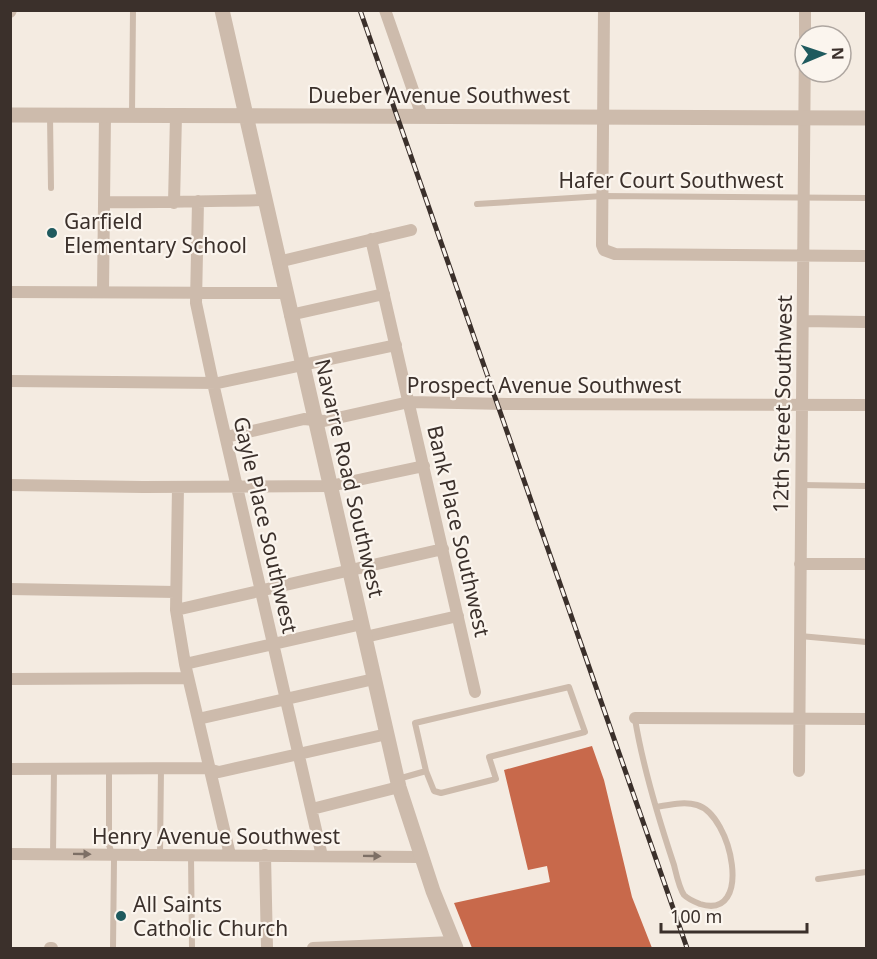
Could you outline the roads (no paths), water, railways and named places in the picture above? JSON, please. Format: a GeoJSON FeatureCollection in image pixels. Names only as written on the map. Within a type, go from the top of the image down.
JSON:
{"type":"FeatureCollection","features":[{"type":"Feature","properties":{"kind":"street","name":"Navarre Road Southwest"},"geometry":{"type":"LineString","coordinates":[[222,10],[398,783],[421,857],[454,945]]}},
{"type":"Feature","properties":{"kind":"street"},"geometry":{"type":"LineString","coordinates":[[385,10],[422,116]]}},
{"type":"Feature","properties":{"kind":"street"},"geometry":{"type":"LineString","coordinates":[[604,10],[602,245],[607,253],[867,256]]}},
{"type":"Feature","properties":{"kind":"street","name":"12th Street Southwest"},"geometry":{"type":"LineString","coordinates":[[799,771],[804,84]]}},
{"type":"Feature","properties":{"kind":"street","name":"Dueber Avenue Southwest"},"geometry":{"type":"LineString","coordinates":[[10,114],[867,118]]}},
{"type":"Feature","properties":{"kind":"street"},"geometry":{"type":"LineString","coordinates":[[103,292],[105,115]]}},
{"type":"Feature","properties":{"kind":"street"},"geometry":{"type":"LineString","coordinates":[[174,203],[176,115]]}},
{"type":"Feature","properties":{"kind":"street"},"geometry":{"type":"LineString","coordinates":[[105,202],[174,203],[264,200]]}},
{"type":"Feature","properties":{"kind":"street","name":"Gayle Place Southwest"},"geometry":{"type":"LineString","coordinates":[[198,201],[196,303],[322,856]]}},
{"type":"Feature","properties":{"kind":"street"},"geometry":{"type":"LineString","coordinates":[[278,262],[411,230]]}},
{"type":"Feature","properties":{"kind":"street","name":"Bank Place Southwest"},"geometry":{"type":"LineString","coordinates":[[371,240],[475,692]]}},
{"type":"Feature","properties":{"kind":"street"},"geometry":{"type":"LineString","coordinates":[[10,292],[285,293]]}},
{"type":"Feature","properties":{"kind":"street"},"geometry":{"type":"LineString","coordinates":[[290,315],[384,294]]}},
{"type":"Feature","properties":{"kind":"street"},"geometry":{"type":"LineString","coordinates":[[803,321],[867,322]]}},
{"type":"Feature","properties":{"kind":"street"},"geometry":{"type":"LineString","coordinates":[[10,381],[213,383],[396,345]]}},
{"type":"Feature","properties":{"kind":"street","name":"Prospect Avenue Southwest"},"geometry":{"type":"LineString","coordinates":[[226,437],[304,419],[324,421],[409,402],[867,405]]}},
{"type":"Feature","properties":{"kind":"street"},"geometry":{"type":"LineString","coordinates":[[10,484],[178,487],[330,486],[424,466]]}},
{"type":"Feature","properties":{"kind":"street"},"geometry":{"type":"LineString","coordinates":[[178,487],[176,610],[188,678],[230,855]]}},
{"type":"Feature","properties":{"kind":"street"},"geometry":{"type":"LineString","coordinates":[[176,610],[443,549]]}},
{"type":"Feature","properties":{"kind":"street"},"geometry":{"type":"LineString","coordinates":[[800,564],[867,564]]}},
{"type":"Feature","properties":{"kind":"street"},"geometry":{"type":"LineString","coordinates":[[10,589],[175,592]]}},
{"type":"Feature","properties":{"kind":"street"},"geometry":{"type":"LineString","coordinates":[[185,664],[274,645],[458,616]]}},
{"type":"Feature","properties":{"kind":"street"},"geometry":{"type":"LineString","coordinates":[[10,679],[188,678]]}},
{"type":"Feature","properties":{"kind":"street"},"geometry":{"type":"LineString","coordinates":[[198,719],[374,679]]}},
{"type":"Feature","properties":{"kind":"street"},"geometry":{"type":"LineString","coordinates":[[634,718],[867,719]]}},
{"type":"Feature","properties":{"kind":"street"},"geometry":{"type":"LineString","coordinates":[[10,769],[204,768],[219,772],[387,734]]}},
{"type":"Feature","properties":{"kind":"street"},"geometry":{"type":"LineString","coordinates":[[312,809],[398,783]]}},
{"type":"Feature","properties":{"kind":"street","name":"Henry Avenue Southwest"},"geometry":{"type":"LineString","coordinates":[[10,854],[421,857]]}},
{"type":"Feature","properties":{"kind":"street"},"geometry":{"type":"LineString","coordinates":[[265,855],[267,948]]}},
{"type":"Feature","properties":{"kind":"street"},"geometry":{"type":"LineString","coordinates":[[313,948],[454,945]]}},
{"type":"Feature","properties":{"kind":"lane"},"geometry":{"type":"LineString","coordinates":[[132,115],[133,10]]}},
{"type":"Feature","properties":{"kind":"lane"},"geometry":{"type":"LineString","coordinates":[[50,115],[51,188]]}},
{"type":"Feature","properties":{"kind":"lane","name":"Hafer Court Southwest"},"geometry":{"type":"LineString","coordinates":[[477,204],[603,196],[867,198]]}},
{"type":"Feature","properties":{"kind":"lane"},"geometry":{"type":"LineString","coordinates":[[801,486],[867,486]]}},
{"type":"Feature","properties":{"kind":"lane"},"geometry":{"type":"LineString","coordinates":[[800,636],[867,642]]}},
{"type":"Feature","properties":{"kind":"lane"},"geometry":{"type":"LineString","coordinates":[[568,687],[585,732],[489,757],[496,779],[441,793],[434,791],[426,771],[415,723],[568,687]]}},
{"type":"Feature","properties":{"kind":"lane"},"geometry":{"type":"LineString","coordinates":[[634,718],[640,747],[656,807],[664,836],[685,896],[707,906],[719,905],[725,901],[732,886],[732,867],[727,839],[714,818],[707,809],[697,805],[686,803],[656,807]]}},
{"type":"Feature","properties":{"kind":"lane"},"geometry":{"type":"LineString","coordinates":[[53,854],[54,768]]}},
{"type":"Feature","properties":{"kind":"lane"},"geometry":{"type":"LineString","coordinates":[[109,769],[109,845],[114,860],[113,948]]}},
{"type":"Feature","properties":{"kind":"lane"},"geometry":{"type":"LineString","coordinates":[[160,854],[161,769]]}},
{"type":"Feature","properties":{"kind":"lane"},"geometry":{"type":"LineString","coordinates":[[398,783],[426,771]]}},
{"type":"Feature","properties":{"kind":"lane"},"geometry":{"type":"LineString","coordinates":[[191,855],[192,948]]}},
{"type":"Feature","properties":{"kind":"lane"},"geometry":{"type":"LineString","coordinates":[[818,879],[867,872]]}},
{"type":"Feature","properties":{"kind":"railway"},"geometry":{"type":"LineString","coordinates":[[360,10],[687,948]]}},
{"type":"Feature","properties":{"kind":"place","name":"Garfield Elementary School"},"geometry":{"type":"Point","coordinates":[52,233]}},
{"type":"Feature","properties":{"kind":"place","name":"All Saints Catholic Church"},"geometry":{"type":"Point","coordinates":[121,916]}}]}
